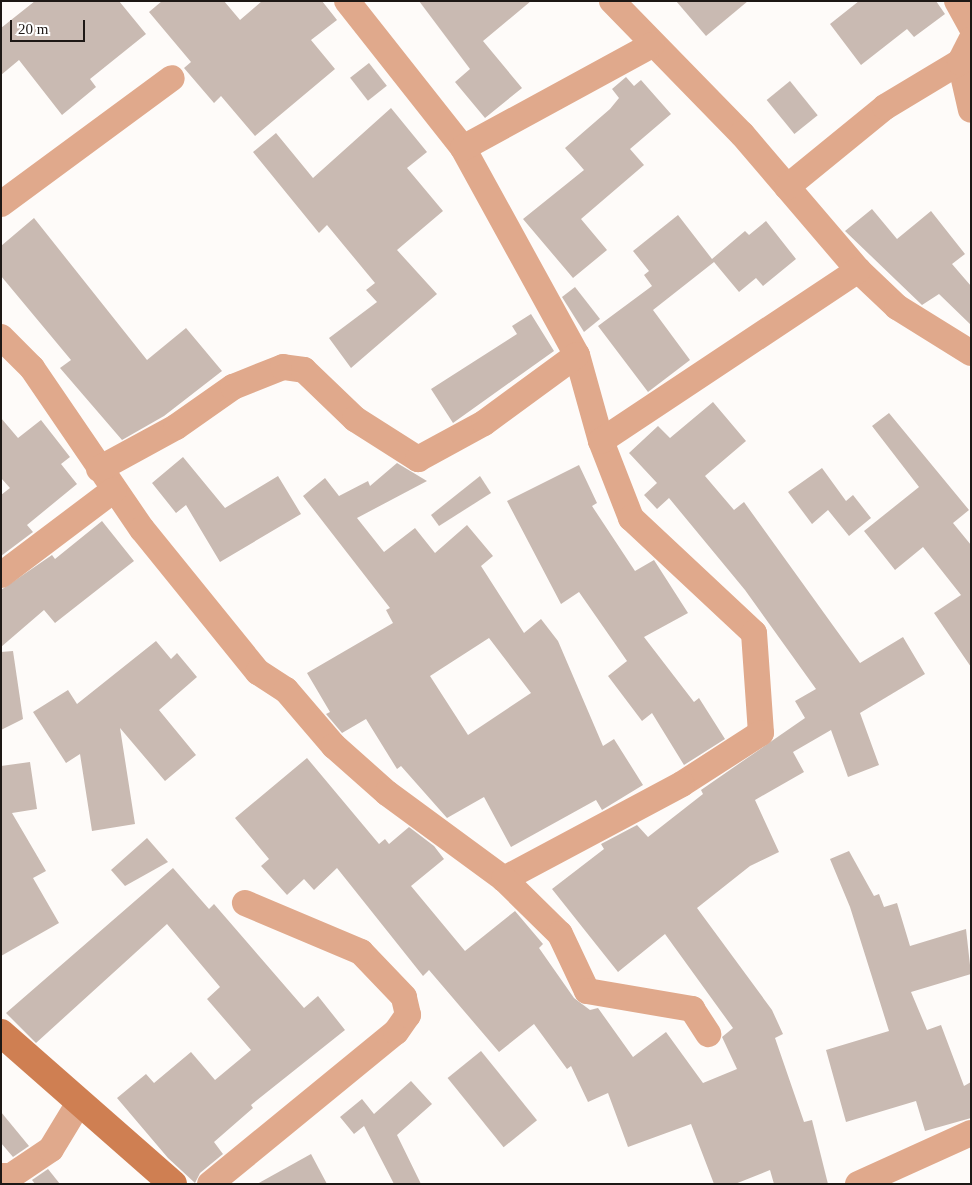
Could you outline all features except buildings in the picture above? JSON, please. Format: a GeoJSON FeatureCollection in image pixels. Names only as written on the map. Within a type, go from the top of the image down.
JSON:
{"type":"FeatureCollection","features":[{"type":"Feature","properties":{"kind":"street"},"geometry":{"type":"LineString","coordinates":[[347,1],[463,148],[577,355],[601,440],[631,518],[754,633],[762,733],[682,784],[504,879]]}},
{"type":"Feature","properties":{"kind":"street"},"geometry":{"type":"LineString","coordinates":[[612,1],[652,45],[742,134],[858,270],[897,307],[971,353]]}},
{"type":"Feature","properties":{"kind":"street"},"geometry":{"type":"LineString","coordinates":[[957,1],[971,26]]}},
{"type":"Feature","properties":{"kind":"street"},"geometry":{"type":"LineString","coordinates":[[463,148],[652,45]]}},
{"type":"Feature","properties":{"kind":"street"},"geometry":{"type":"LineString","coordinates":[[787,187],[885,107],[966,51],[971,110]]}},
{"type":"Feature","properties":{"kind":"street"},"geometry":{"type":"LineString","coordinates":[[1,204],[172,78]]}},
{"type":"Feature","properties":{"kind":"street"},"geometry":{"type":"LineString","coordinates":[[601,440],[858,270]]}},
{"type":"Feature","properties":{"kind":"street"},"geometry":{"type":"LineString","coordinates":[[1,337],[32,368],[114,490],[258,672],[286,690],[334,746],[387,793],[504,879],[560,934],[587,991],[692,1009],[708,1034]]}},
{"type":"Feature","properties":{"kind":"street"},"geometry":{"type":"LineString","coordinates":[[99,469],[176,427],[233,387],[283,368],[304,370],[355,419],[418,459],[484,423],[577,355]]}},
{"type":"Feature","properties":{"kind":"street"},"geometry":{"type":"LineString","coordinates":[[1,575],[114,490]]}},
{"type":"Feature","properties":{"kind":"street"},"geometry":{"type":"LineString","coordinates":[[210,1184],[396,1032],[408,1015],[404,997],[361,952],[245,903]]}},
{"type":"Feature","properties":{"kind":"street"},"geometry":{"type":"LineString","coordinates":[[1,1033],[173,1184]]}},
{"type":"Feature","properties":{"kind":"street"},"geometry":{"type":"LineString","coordinates":[[1,1176],[11,1176],[51,1149],[79,1103]]}},
{"type":"Feature","properties":{"kind":"street"},"geometry":{"type":"LineString","coordinates":[[858,1184],[971,1133]]}}]}
